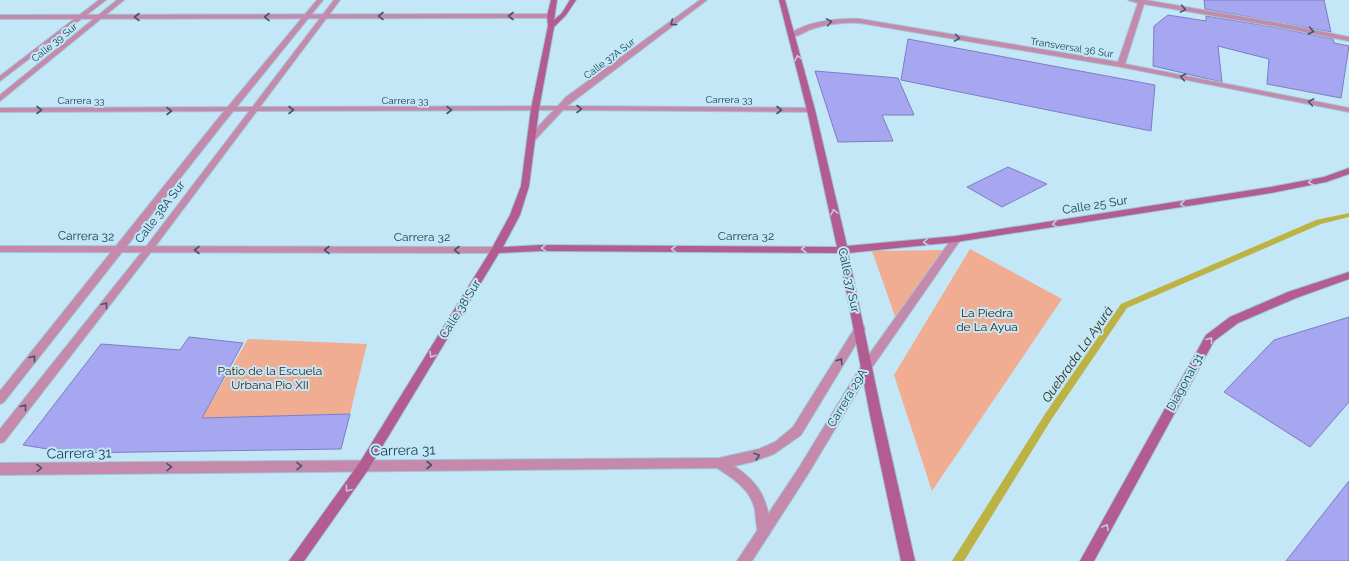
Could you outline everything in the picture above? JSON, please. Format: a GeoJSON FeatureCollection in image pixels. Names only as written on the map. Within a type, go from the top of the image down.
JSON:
{"type":"FeatureCollection","features":[{"type":"Feature","properties":{"kind":"main road","name":"Calle 38 Sur"},"geometry":{"type":"LineString","coordinates":[[296,561],[364,466],[496,250],[515,215],[525,186],[535,109],[551,26],[550,16],[554,0]]}},
{"type":"Feature","properties":{"kind":"main road","name":"Calle 38 Sur"},"geometry":{"type":"LineString","coordinates":[[551,26],[573,0]]}},
{"type":"Feature","properties":{"kind":"main road","name":"Calle 37 Sur"},"geometry":{"type":"LineString","coordinates":[[782,0],[811,110],[843,250],[908,561]]}},
{"type":"Feature","properties":{"kind":"main road","name":"Calle 25 Sur"},"geometry":{"type":"LineString","coordinates":[[843,250],[956,239],[1271,190],[1326,179],[1349,171]]}},
{"type":"Feature","properties":{"kind":"main road","name":"Carrera 32"},"geometry":{"type":"LineString","coordinates":[[496,250],[541,248],[843,250]]}},
{"type":"Feature","properties":{"kind":"main road","name":"Diagonal 31"},"geometry":{"type":"LineString","coordinates":[[1087,561],[1210,338],[1234,320],[1292,295],[1349,275]]}},
{"type":"Feature","properties":{"kind":"street","name":"Calle 39 Sur"},"geometry":{"type":"LineString","coordinates":[[0,80],[103,0]]}},
{"type":"Feature","properties":{"kind":"street","name":"Calle 39 Sur"},"geometry":{"type":"LineString","coordinates":[[0,100],[121,0]]}},
{"type":"Feature","properties":{"kind":"street","name":"Calle 38A Sur"},"geometry":{"type":"LineString","coordinates":[[0,399],[229,111],[320,0]]}},
{"type":"Feature","properties":{"kind":"street","name":"Calle 38A Sur"},"geometry":{"type":"LineString","coordinates":[[0,438],[148,250],[337,0]]}},
{"type":"Feature","properties":{"kind":"street","name":"Calle 37A Sur"},"geometry":{"type":"LineString","coordinates":[[532,138],[559,108],[704,0]]}},
{"type":"Feature","properties":{"kind":"street"},"geometry":{"type":"LineString","coordinates":[[1130,0],[1274,24],[1349,39]]}},
{"type":"Feature","properties":{"kind":"street"},"geometry":{"type":"LineString","coordinates":[[1121,65],[1142,1]]}},
{"type":"Feature","properties":{"kind":"street"},"geometry":{"type":"LineString","coordinates":[[0,16],[550,16]]}},
{"type":"Feature","properties":{"kind":"street","name":"Transversal 36 Sur"},"geometry":{"type":"LineString","coordinates":[[792,35],[835,20],[860,22],[1121,65],[1349,110]]}},
{"type":"Feature","properties":{"kind":"street","name":"Carrera 33"},"geometry":{"type":"LineString","coordinates":[[0,110],[252,111],[559,108],[811,110]]}},
{"type":"Feature","properties":{"kind":"street","name":"Carrera 29A"},"geometry":{"type":"LineString","coordinates":[[744,561],[804,470],[867,366],[956,239]]}},
{"type":"Feature","properties":{"kind":"street","name":"Carrera 32"},"geometry":{"type":"LineString","coordinates":[[0,249],[496,250]]}},
{"type":"Feature","properties":{"kind":"street","name":"Carrera 31"},"geometry":{"type":"LineString","coordinates":[[0,469],[719,463],[755,457],[772,451],[784,443],[797,431],[860,329]]}},
{"type":"Feature","properties":{"kind":"street"},"geometry":{"type":"LineString","coordinates":[[719,463],[743,477],[755,492],[762,509],[764,531]]}},
{"type":"Feature","properties":{"kind":"green space","name":"La Piedra de La Ayua"},"geometry":{"type":"Polygon","coordinates":[[[970,249],[1062,299],[932,491],[894,375],[970,249]]]}},
{"type":"Feature","properties":{"kind":"green space"},"geometry":{"type":"Polygon","coordinates":[[[944,250],[896,319],[872,251],[944,250]]]}},
{"type":"Feature","properties":{"kind":"green space","name":"Patio de la Escuela Urbana Pio XII"},"geometry":{"type":"Polygon","coordinates":[[[248,339],[367,344],[350,414],[202,418],[248,339]]]}},
{"type":"Feature","properties":{"kind":"building"},"geometry":{"type":"Polygon","coordinates":[[[1204,0],[1324,0],[1331,32],[1205,9],[1204,0]]]}},
{"type":"Feature","properties":{"kind":"building"},"geometry":{"type":"Polygon","coordinates":[[[1168,15],[1206,21],[1206,16],[1274,27],[1333,39],[1334,43],[1349,46],[1341,98],[1267,84],[1269,59],[1218,46],[1222,82],[1153,66],[1154,26],[1168,15]]]}},
{"type":"Feature","properties":{"kind":"building"},"geometry":{"type":"Polygon","coordinates":[[[908,39],[1155,85],[1151,131],[901,80],[908,39]]]}},
{"type":"Feature","properties":{"kind":"building"},"geometry":{"type":"Polygon","coordinates":[[[815,71],[898,78],[914,115],[882,115],[893,141],[838,142],[815,71]]]}},
{"type":"Feature","properties":{"kind":"building"},"geometry":{"type":"Polygon","coordinates":[[[1008,167],[1047,184],[1002,207],[967,187],[1008,167]]]}},
{"type":"Feature","properties":{"kind":"building"},"geometry":{"type":"Polygon","coordinates":[[[1349,317],[1349,402],[1310,447],[1224,392],[1274,340],[1349,317]]]}},
{"type":"Feature","properties":{"kind":"building"},"geometry":{"type":"Polygon","coordinates":[[[189,337],[243,343],[202,418],[350,414],[341,449],[72,453],[23,445],[101,344],[180,350],[189,337]]]}},
{"type":"Feature","properties":{"kind":"building"},"geometry":{"type":"Polygon","coordinates":[[[1349,481],[1349,561],[1286,561],[1349,481]]]}},
{"type":"Feature","properties":{"kind":"waterway","name":"Quebrada La Ayurá"},"geometry":{"type":"LineString","coordinates":[[958,561],[1048,417],[1124,306],[1319,222],[1349,215]]}}]}
